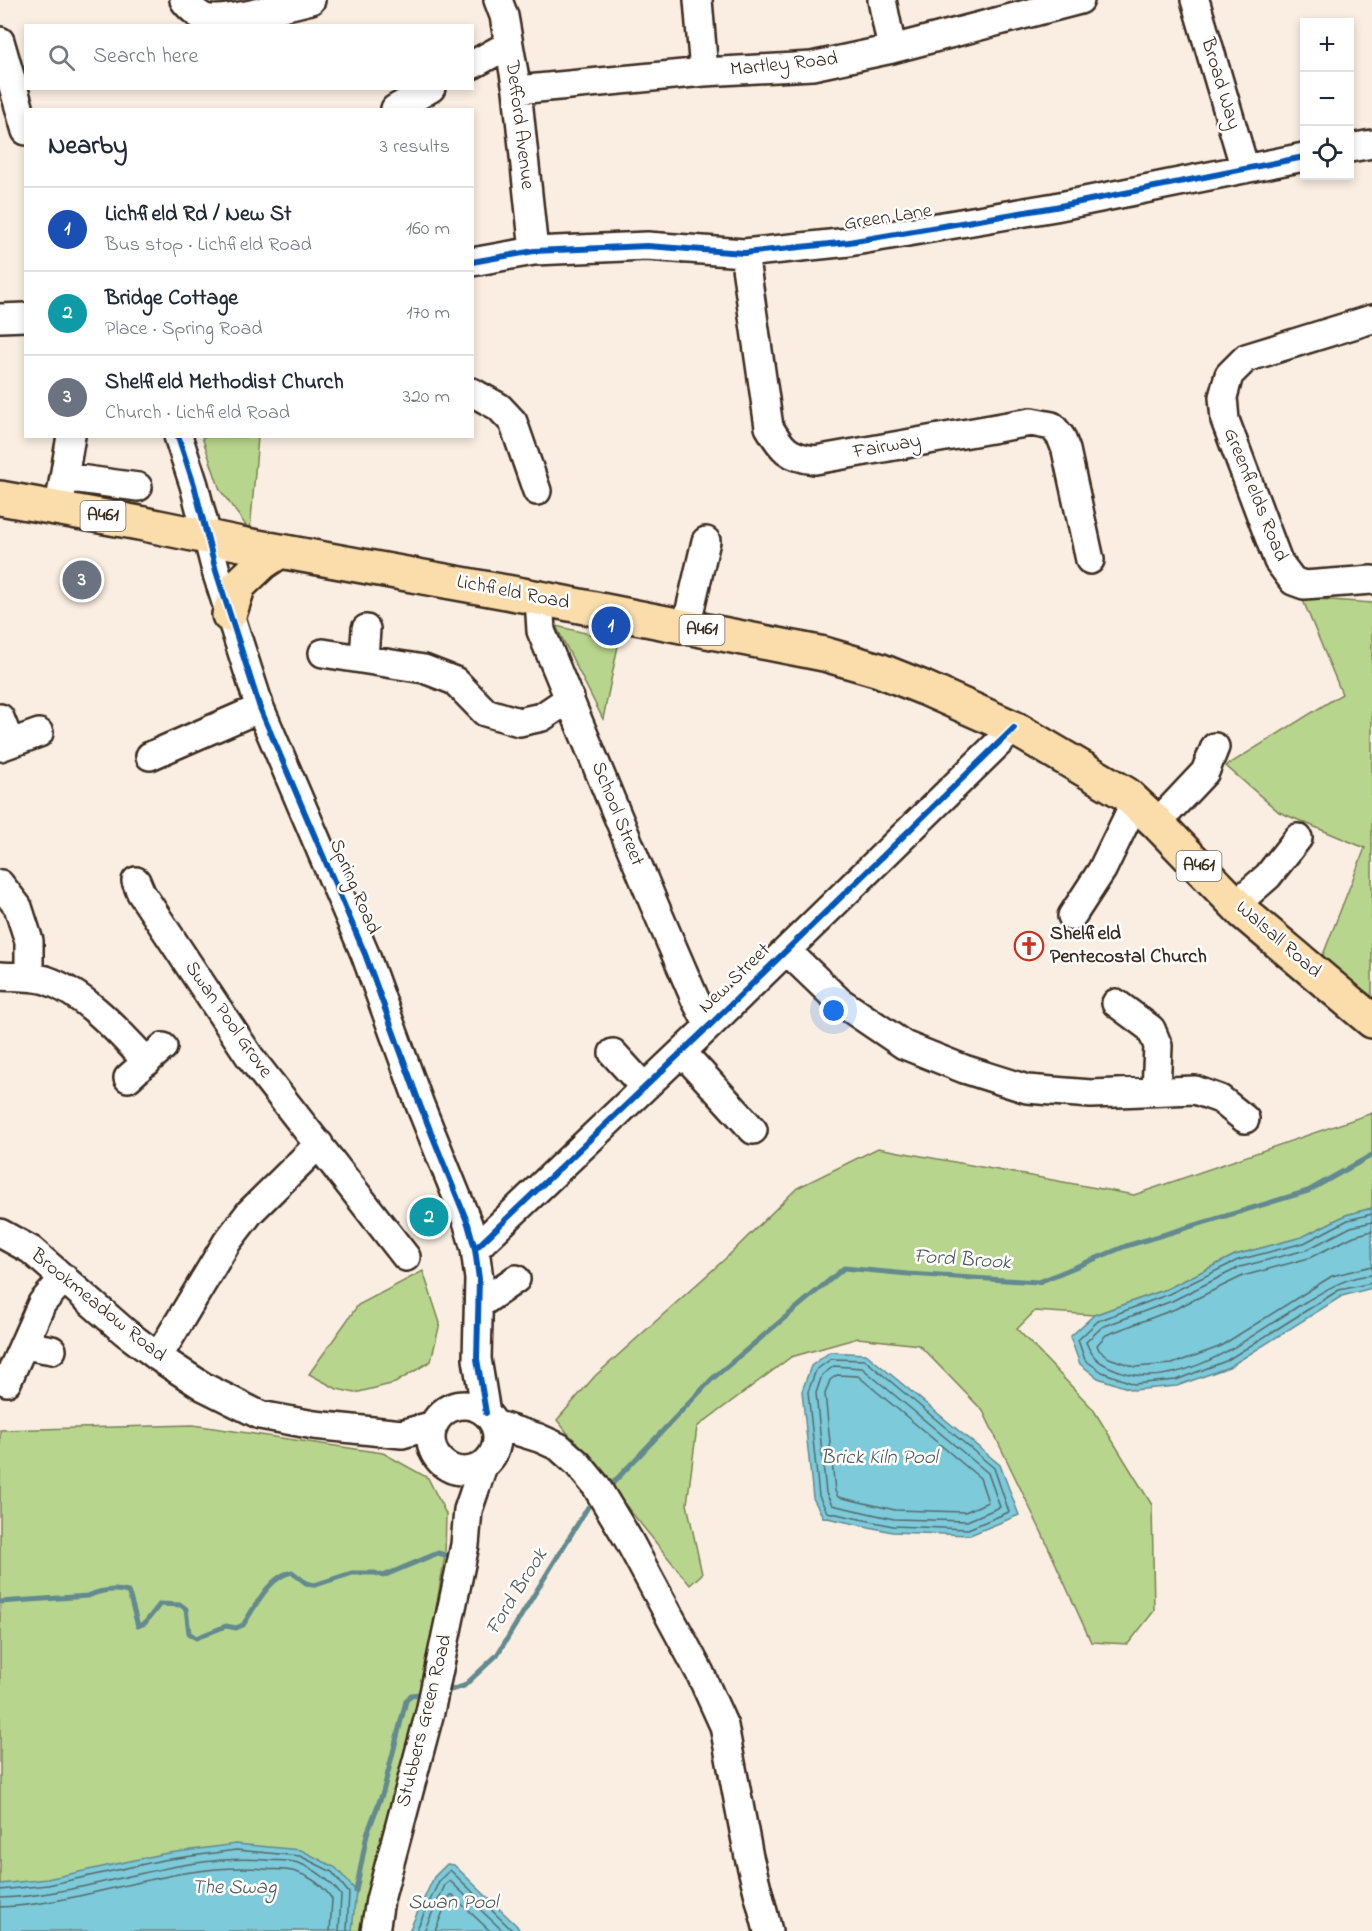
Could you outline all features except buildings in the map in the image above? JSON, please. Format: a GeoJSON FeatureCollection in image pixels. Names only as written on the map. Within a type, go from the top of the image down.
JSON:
{"type":"FeatureCollection","features":[{"type":"Feature","properties":{"kind":"highway","name":"Lichfield Road"},"geometry":{"type":"LineString","coordinates":[[0,498],[62,492],[206,536],[824,654],[879,670],[1014,728]]}},
{"type":"Feature","properties":{"kind":"highway"},"geometry":{"type":"LineString","coordinates":[[229,615],[239,585],[262,563],[280,551]]}},
{"type":"Feature","properties":{"kind":"highway","name":"Walsall Road"},"geometry":{"type":"LineString","coordinates":[[1014,728],[1126,794],[1236,904],[1372,1021]]}},
{"type":"Feature","properties":{"kind":"street"},"geometry":{"type":"LineString","coordinates":[[184,0],[188,6],[205,18],[223,18],[314,7]]}},
{"type":"Feature","properties":{"kind":"street","name":"Defford Avenue"},"geometry":{"type":"LineString","coordinates":[[498,0],[504,16],[517,90],[534,251]]}},
{"type":"Feature","properties":{"kind":"street"},"geometry":{"type":"LineString","coordinates":[[698,0],[704,72]]}},
{"type":"Feature","properties":{"kind":"street"},"geometry":{"type":"LineString","coordinates":[[882,0],[892,49]]}},
{"type":"Feature","properties":{"kind":"street","name":"Martley Road"},"geometry":{"type":"LineString","coordinates":[[517,90],[704,72],[812,66],[892,49],[1080,0]]}},
{"type":"Feature","properties":{"kind":"street","name":"Broad Way"},"geometry":{"type":"LineString","coordinates":[[1195,0],[1245,169]]}},
{"type":"Feature","properties":{"kind":"street"},"geometry":{"type":"LineString","coordinates":[[0,41],[24,124]]}},
{"type":"Feature","properties":{"kind":"street"},"geometry":{"type":"LineString","coordinates":[[474,64],[508,45]]}},
{"type":"Feature","properties":{"kind":"street"},"geometry":{"type":"LineString","coordinates":[[396,108],[427,90]]}},
{"type":"Feature","properties":{"kind":"street"},"geometry":{"type":"LineString","coordinates":[[1354,147],[1372,144]]}},
{"type":"Feature","properties":{"kind":"street","name":"Green Lane"},"geometry":{"type":"LineString","coordinates":[[474,262],[534,251],[647,246],[744,253],[849,242],[1055,207],[1300,158]]}},
{"type":"Feature","properties":{"kind":"street","name":"Fairway"},"geometry":{"type":"LineString","coordinates":[[744,253],[769,427],[782,448],[798,458],[815,460],[1031,422],[1052,426],[1061,437],[1066,450],[1090,560]]}},
{"type":"Feature","properties":{"kind":"street"},"geometry":{"type":"LineString","coordinates":[[0,318],[24,317]]}},
{"type":"Feature","properties":{"kind":"street","name":"Greenfields Road"},"geometry":{"type":"LineString","coordinates":[[1372,319],[1246,358],[1229,375],[1223,397],[1225,420],[1278,561],[1293,581],[1304,585],[1372,580]]}},
{"type":"Feature","properties":{"kind":"street"},"geometry":{"type":"LineString","coordinates":[[474,393],[499,407],[513,422],[515,464],[537,491]]}},
{"type":"Feature","properties":{"kind":"street"},"geometry":{"type":"LineString","coordinates":[[71,438],[62,492],[138,487]]}},
{"type":"Feature","properties":{"kind":"street","name":"Spring Road"},"geometry":{"type":"LineString","coordinates":[[179,438],[194,485],[229,615],[260,708],[365,954],[420,1105],[468,1224],[475,1249]]}},
{"type":"Feature","properties":{"kind":"street"},"geometry":{"type":"LineString","coordinates":[[686,627],[706,541]]}},
{"type":"Feature","properties":{"kind":"street","name":"School Street"},"geometry":{"type":"LineString","coordinates":[[539,598],[541,631],[658,915],[695,999],[710,1026]]}},
{"type":"Feature","properties":{"kind":"street"},"geometry":{"type":"LineString","coordinates":[[364,658],[366,629]]}},
{"type":"Feature","properties":{"kind":"street"},"geometry":{"type":"LineString","coordinates":[[323,653],[424,669],[455,681],[485,712],[519,722],[542,717],[570,698]]}},
{"type":"Feature","properties":{"kind":"street"},"geometry":{"type":"LineString","coordinates":[[150,759],[260,708]]}},
{"type":"Feature","properties":{"kind":"street"},"geometry":{"type":"LineString","coordinates":[[0,718],[5,745],[39,733]]}},
{"type":"Feature","properties":{"kind":"street","name":"New Street"},"geometry":{"type":"LineString","coordinates":[[475,1249],[710,1026],[1014,728]]}},
{"type":"Feature","properties":{"kind":"street"},"geometry":{"type":"LineString","coordinates":[[1072,916],[1102,870],[1146,813],[1205,772],[1203,756]]}},
{"type":"Feature","properties":{"kind":"street"},"geometry":{"type":"LineString","coordinates":[[1236,904],[1268,876],[1298,838]]}},
{"type":"Feature","properties":{"kind":"street"},"geometry":{"type":"LineString","coordinates":[[0,884],[18,907],[29,941],[29,977]]}},
{"type":"Feature","properties":{"kind":"street","name":"Swan Pool Grove"},"geometry":{"type":"LineString","coordinates":[[134,891],[250,1057],[319,1144],[394,1252]]}},
{"type":"Feature","properties":{"kind":"street"},"geometry":{"type":"LineString","coordinates":[[787,951],[839,1001],[904,1045],[964,1070],[1027,1089],[1091,1095],[1156,1090],[1195,1090],[1220,1099],[1245,1119]]}},
{"type":"Feature","properties":{"kind":"street"},"geometry":{"type":"LineString","coordinates":[[0,976],[46,980],[94,1009],[146,1062]]}},
{"type":"Feature","properties":{"kind":"street"},"geometry":{"type":"LineString","coordinates":[[1116,1003],[1151,1029],[1158,1046],[1156,1090]]}},
{"type":"Feature","properties":{"kind":"street"},"geometry":{"type":"LineString","coordinates":[[682,1052],[748,1114]]}},
{"type":"Feature","properties":{"kind":"street"},"geometry":{"type":"LineString","coordinates":[[613,1053],[644,1087]]}},
{"type":"Feature","properties":{"kind":"street"},"geometry":{"type":"LineString","coordinates":[[158,1357],[227,1242],[257,1204],[319,1144]]}},
{"type":"Feature","properties":{"kind":"street","name":"Brookmeadow Road"},"geometry":{"type":"LineString","coordinates":[[0,1233],[31,1250],[125,1332],[204,1387],[260,1415],[314,1425],[402,1434],[441,1461]]}},
{"type":"Feature","properties":{"kind":"street"},"geometry":{"type":"LineString","coordinates":[[475,1249],[480,1304],[477,1359],[490,1418],[498,1434],[497,1446],[487,1462]]}},
{"type":"Feature","properties":{"kind":"street"},"geometry":{"type":"LineString","coordinates":[[7,1382],[42,1303],[64,1278]]}},
{"type":"Feature","properties":{"kind":"street"},"geometry":{"type":"LineString","coordinates":[[480,1304],[516,1279]]}},
{"type":"Feature","properties":{"kind":"street"},"geometry":{"type":"LineString","coordinates":[[24,1345],[52,1350]]}},
{"type":"Feature","properties":{"kind":"street"},"geometry":{"type":"LineString","coordinates":[[477,1359],[431,1434],[432,1445],[441,1461],[457,1469],[470,1471],[539,1438]]}},
{"type":"Feature","properties":{"kind":"street"},"geometry":{"type":"LineString","coordinates":[[441,1417],[465,1405],[476,1407],[490,1418],[559,1447],[578,1464],[596,1486],[628,1539],[700,1673],[724,1726],[749,1857],[768,1931]]}},
{"type":"Feature","properties":{"kind":"street","name":"Brookmeadow Road"},"geometry":{"type":"LineString","coordinates":[[402,1434],[441,1417]]}},
{"type":"Feature","properties":{"kind":"street","name":"Stubbers Green Road"},"geometry":{"type":"LineString","coordinates":[[441,1461],[462,1489],[468,1510]]}},
{"type":"Feature","properties":{"kind":"street","name":"Stubbers Green Road"},"geometry":{"type":"LineString","coordinates":[[375,1931],[380,1900],[430,1712],[465,1545],[468,1510],[487,1462]]}},
{"type":"Feature","properties":{"kind":"green space"},"geometry":{"type":"Polygon","coordinates":[[[202,438],[258,438],[250,531],[220,490],[202,438]]]}},
{"type":"Feature","properties":{"kind":"green space"},"geometry":{"type":"Polygon","coordinates":[[[1302,598],[1372,603],[1372,996],[1321,960],[1365,848],[1279,812],[1226,766],[1342,694],[1302,598]]]}},
{"type":"Feature","properties":{"kind":"green space"},"geometry":{"type":"Polygon","coordinates":[[[556,626],[619,641],[603,719],[556,626]]]}},
{"type":"Feature","properties":{"kind":"green space"},"geometry":{"type":"Polygon","coordinates":[[[1372,1113],[1372,1208],[1346,1215],[1302,1237],[1235,1255],[1167,1289],[1094,1315],[1035,1311],[1017,1329],[1093,1409],[1152,1505],[1154,1611],[1128,1644],[1091,1642],[983,1411],[919,1345],[858,1338],[791,1357],[697,1427],[687,1504],[702,1574],[690,1585],[557,1420],[595,1376],[726,1258],[797,1188],[878,1148],[1134,1195],[1372,1113]]]}},
{"type":"Feature","properties":{"kind":"green space"},"geometry":{"type":"Polygon","coordinates":[[[423,1271],[440,1323],[431,1361],[395,1383],[355,1393],[337,1389],[309,1374],[358,1305],[423,1271]]]}},
{"type":"Feature","properties":{"kind":"green space"},"geometry":{"type":"Polygon","coordinates":[[[193,1425],[383,1453],[428,1478],[446,1514],[445,1555],[420,1704],[362,1931],[0,1931],[0,1430],[193,1425]]]}},
{"type":"Feature","properties":{"kind":"water"},"geometry":{"type":"Polygon","coordinates":[[[1372,1208],[1372,1288],[1342,1296],[1229,1367],[1177,1386],[1133,1390],[1098,1378],[1080,1364],[1070,1337],[1094,1315],[1167,1289],[1235,1255],[1302,1237],[1346,1215],[1372,1208]]]}},
{"type":"Feature","properties":{"kind":"water","name":"Brick Kiln Pool"},"geometry":{"type":"Polygon","coordinates":[[[830,1352],[866,1354],[1000,1465],[1019,1515],[970,1535],[892,1532],[823,1517],[813,1498],[802,1391],[811,1366],[830,1352]]]}},
{"type":"Feature","properties":{"kind":"water","name":"The Swag"},"geometry":{"type":"Polygon","coordinates":[[[236,1844],[301,1850],[336,1868],[356,1891],[352,1931],[0,1931],[0,1884],[47,1879],[162,1854],[236,1844]]]}},
{"type":"Feature","properties":{"kind":"water","name":"Swan Pool"},"geometry":{"type":"Polygon","coordinates":[[[447,1864],[454,1865],[520,1931],[409,1931],[434,1877],[447,1864]]]}},
{"type":"Feature","properties":{"kind":"waterway","name":"Ford Brook"},"geometry":{"type":"LineString","coordinates":[[612,1484],[712,1379],[844,1268],[1039,1282],[1126,1246],[1308,1191],[1372,1155]]}},
{"type":"Feature","properties":{"kind":"waterway","name":"Ford Brook"},"geometry":{"type":"LineString","coordinates":[[443,1692],[464,1686],[497,1655],[588,1507]]}},
{"type":"Feature","properties":{"kind":"waterway","name":"Ford Brook"},"geometry":{"type":"LineString","coordinates":[[0,1602],[88,1596],[98,1592],[118,1590],[128,1592],[138,1626],[145,1623],[160,1604],[181,1605],[186,1609],[189,1633],[196,1638],[226,1626],[236,1628],[243,1625],[269,1586],[292,1572],[306,1583],[315,1585],[352,1573],[375,1573],[383,1576],[438,1553],[445,1555]]}},
{"type":"Feature","properties":{"kind":"waterway"},"geometry":{"type":"LineString","coordinates":[[356,1891],[367,1834],[383,1792],[406,1701],[411,1695],[427,1693]]}},
{"type":"Feature","properties":{"kind":"cycle path"},"geometry":{"type":"LineString","coordinates":[[474,262],[534,251],[647,246],[744,253],[849,242],[1055,207],[1300,158]]}},
{"type":"Feature","properties":{"kind":"cycle path"},"geometry":{"type":"LineString","coordinates":[[179,438],[194,485],[216,571],[260,708],[365,954],[420,1105],[468,1224],[475,1249],[479,1279],[477,1359],[486,1413]]}},
{"type":"Feature","properties":{"kind":"cycle path"},"geometry":{"type":"LineString","coordinates":[[475,1249],[709,1026],[1014,728]]}},
{"type":"Feature","properties":{"kind":"place","name":"Shelfield Methodist Church"},"geometry":{"type":"Point","coordinates":[82,580]}},
{"type":"Feature","properties":{"kind":"place","name":"Lichfield Rd / New St"},"geometry":{"type":"Point","coordinates":[611,626]}},
{"type":"Feature","properties":{"kind":"place","name":"Shelfield Pentecostal Church"},"geometry":{"type":"Point","coordinates":[1029,946]}},
{"type":"Feature","properties":{"kind":"place","name":"Bridge Cottage"},"geometry":{"type":"Point","coordinates":[429,1217]}}]}
